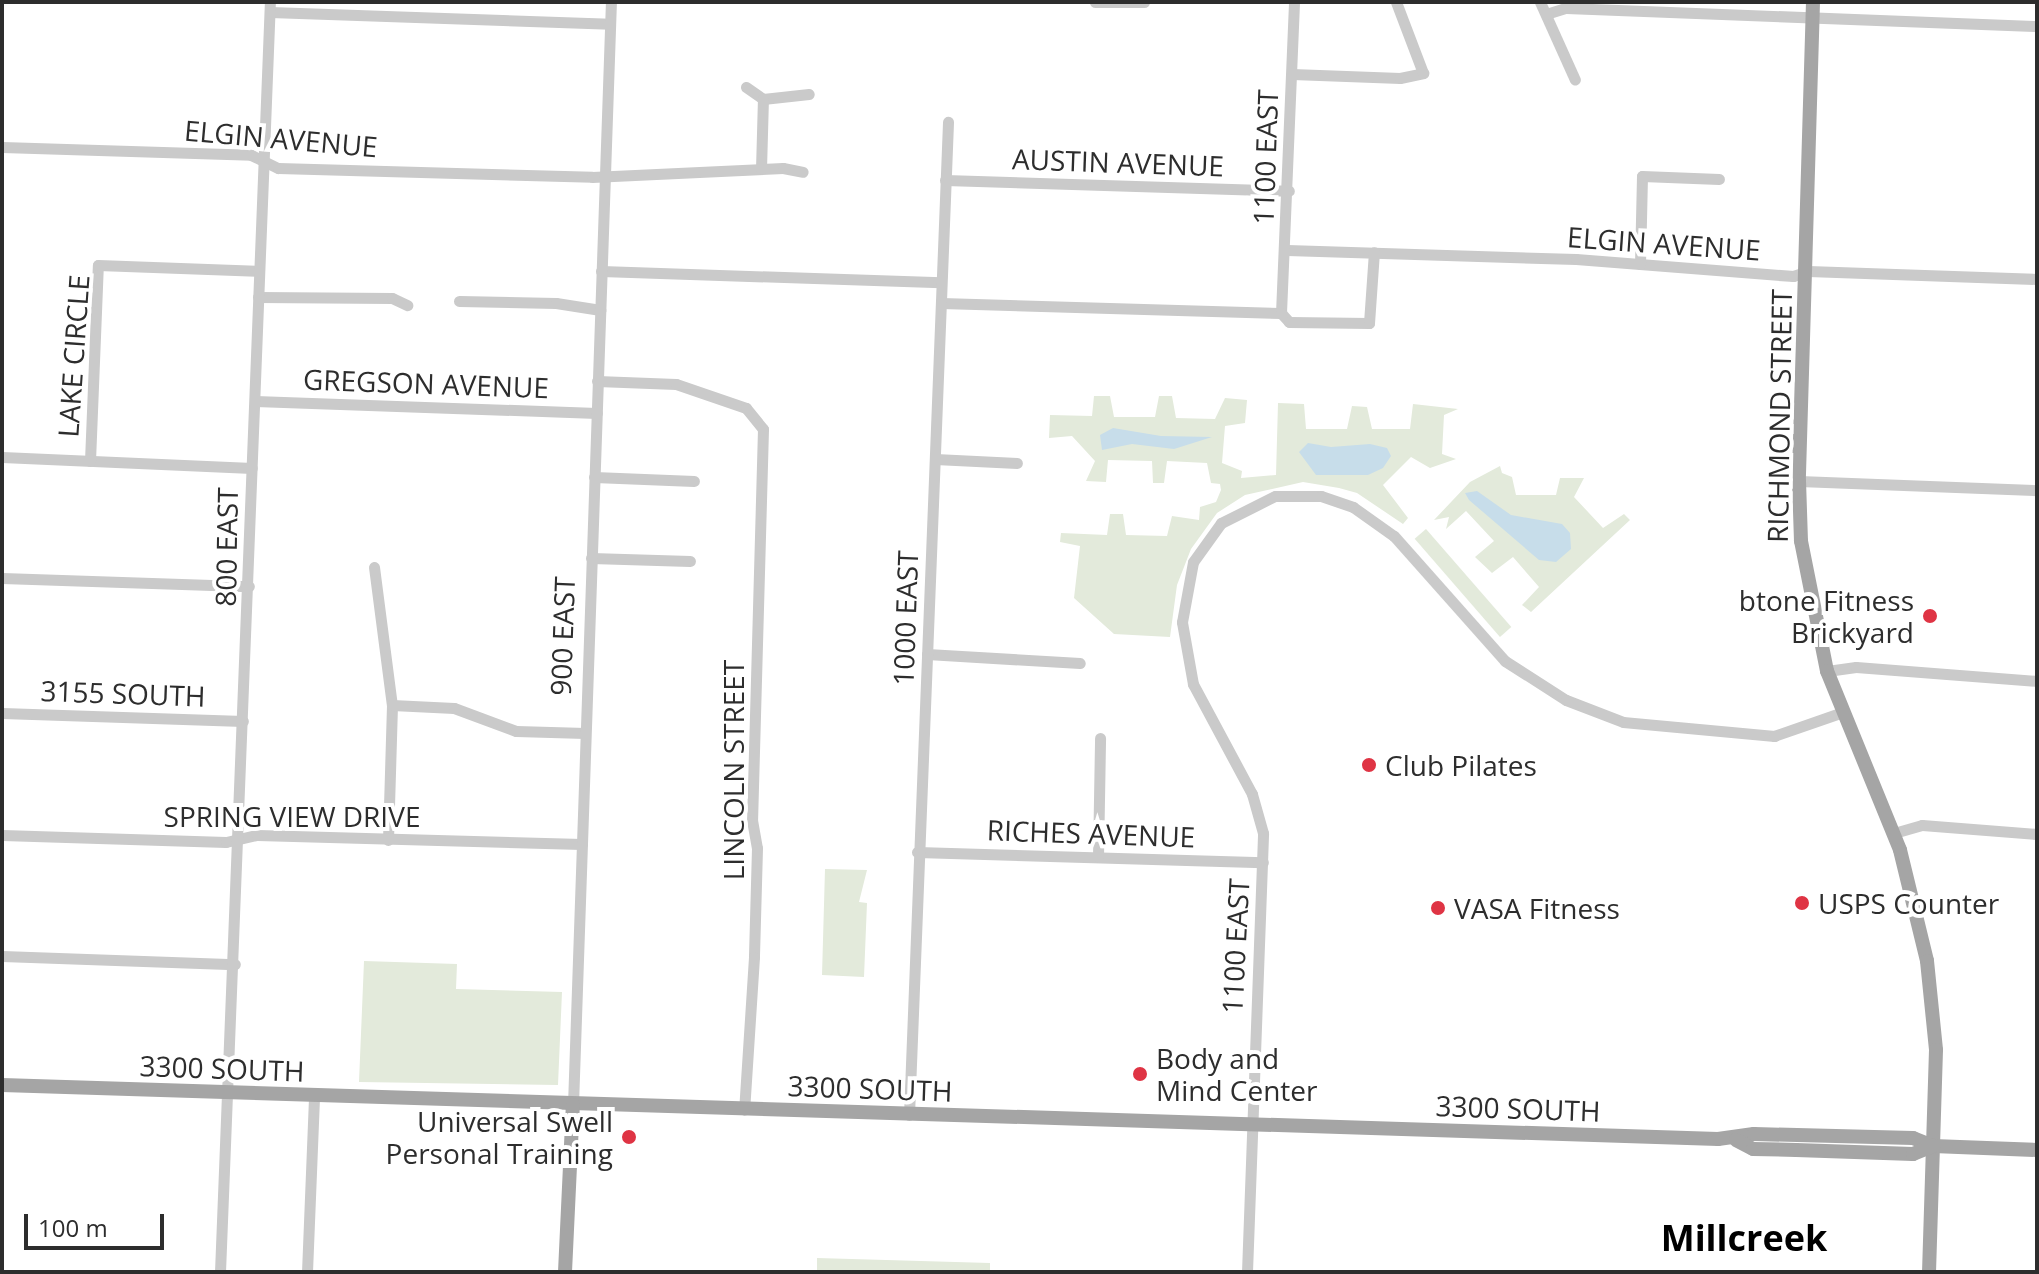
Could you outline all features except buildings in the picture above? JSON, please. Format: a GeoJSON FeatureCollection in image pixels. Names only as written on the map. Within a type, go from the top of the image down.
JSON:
{"type":"FeatureCollection","features":[{"type":"Feature","properties":{"kind":"main road","name":"RICHMOND STREET"},"geometry":{"type":"LineString","coordinates":[[1813,2],[1808,271],[1799,481],[1807,582],[1827,671],[1894,833],[1917,912],[1933,1001],[1929,1272]]}},
{"type":"Feature","properties":{"kind":"main road","name":"3300 SOUTH"},"geometry":{"type":"LineString","coordinates":[[2,1085],[1736,1140],[1753,1149],[1807,1151],[1913,1154],[1933,1146],[2037,1150]]}},
{"type":"Feature","properties":{"kind":"main road","name":"900 EAST"},"geometry":{"type":"LineString","coordinates":[[565,1272],[573,1105]]}},
{"type":"Feature","properties":{"kind":"street","name":"900 EAST"},"geometry":{"type":"LineString","coordinates":[[573,1105],[611,2]]}},
{"type":"Feature","properties":{"kind":"street"},"geometry":{"type":"LineString","coordinates":[[1095,2],[1144,2]]}},
{"type":"Feature","properties":{"kind":"street","name":"1100 EAST"},"geometry":{"type":"LineString","coordinates":[[1281,313],[1287,250],[1294,2]]}},
{"type":"Feature","properties":{"kind":"street"},"geometry":{"type":"LineString","coordinates":[[1292,74],[1400,78],[1423,73],[1396,2]]}},
{"type":"Feature","properties":{"kind":"street"},"geometry":{"type":"LineString","coordinates":[[1540,2],[1575,80]]}},
{"type":"Feature","properties":{"kind":"street"},"geometry":{"type":"LineString","coordinates":[[270,7],[610,24]]}},
{"type":"Feature","properties":{"kind":"street","name":"800 EAST"},"geometry":{"type":"LineString","coordinates":[[220,1272],[235,964],[270,7]]}},
{"type":"Feature","properties":{"kind":"street"},"geometry":{"type":"LineString","coordinates":[[1546,14],[1566,8],[2037,26]]}},
{"type":"Feature","properties":{"kind":"street"},"geometry":{"type":"LineString","coordinates":[[746,87],[763,99],[809,94]]}},
{"type":"Feature","properties":{"kind":"street"},"geometry":{"type":"LineString","coordinates":[[761,169],[763,99]]}},
{"type":"Feature","properties":{"kind":"street","name":"1000 EAST"},"geometry":{"type":"LineString","coordinates":[[909,1115],[948,122]]}},
{"type":"Feature","properties":{"kind":"street","name":"ELGIN AVENUE"},"geometry":{"type":"LineString","coordinates":[[2,147],[251,155],[278,168],[605,175]]}},
{"type":"Feature","properties":{"kind":"street"},"geometry":{"type":"LineString","coordinates":[[605,175],[761,169],[803,172]]}},
{"type":"Feature","properties":{"kind":"street"},"geometry":{"type":"LineString","coordinates":[[1640,264],[1642,176],[1719,179]]}},
{"type":"Feature","properties":{"kind":"street","name":"AUSTIN AVENUE"},"geometry":{"type":"LineString","coordinates":[[945,180],[1289,191]]}},
{"type":"Feature","properties":{"kind":"street","name":"ELGIN AVENUE"},"geometry":{"type":"LineString","coordinates":[[1287,250],[1640,264],[1793,276],[1808,271],[2037,279]]}},
{"type":"Feature","properties":{"kind":"street"},"geometry":{"type":"LineString","coordinates":[[941,303],[1281,313],[1289,322],[1369,323],[1374,252]]}},
{"type":"Feature","properties":{"kind":"street","name":"LAKE CIRCLE"},"geometry":{"type":"LineString","coordinates":[[90,461],[98,265],[259,271]]}},
{"type":"Feature","properties":{"kind":"street"},"geometry":{"type":"LineString","coordinates":[[601,271],[941,282]]}},
{"type":"Feature","properties":{"kind":"street"},"geometry":{"type":"LineString","coordinates":[[258,297],[392,298],[407,305]]}},
{"type":"Feature","properties":{"kind":"street"},"geometry":{"type":"LineString","coordinates":[[459,301],[556,303],[600,310]]}},
{"type":"Feature","properties":{"kind":"street","name":"LINCOLN STREET"},"geometry":{"type":"LineString","coordinates":[[597,381],[676,384],[746,408],[763,429],[752,820],[757,848],[755,943],[744,1110]]}},
{"type":"Feature","properties":{"kind":"street","name":"GREGSON AVENUE"},"geometry":{"type":"LineString","coordinates":[[255,401],[597,413]]}},
{"type":"Feature","properties":{"kind":"street"},"geometry":{"type":"LineString","coordinates":[[2,457],[252,468]]}},
{"type":"Feature","properties":{"kind":"street"},"geometry":{"type":"LineString","coordinates":[[935,459],[1017,463]]}},
{"type":"Feature","properties":{"kind":"street"},"geometry":{"type":"LineString","coordinates":[[594,477],[694,481]]}},
{"type":"Feature","properties":{"kind":"street"},"geometry":{"type":"LineString","coordinates":[[1799,481],[2037,490]]}},
{"type":"Feature","properties":{"kind":"street","name":"1100 EAST"},"geometry":{"type":"LineString","coordinates":[[1247,1272],[1263,862],[1257,807],[1193,684],[1182,608],[1193,562],[1210,535],[1245,507],[1275,496],[1321,496],[1353,507],[1378,523],[1505,661],[1594,712],[1659,728],[1755,736],[1792,732],[1843,712]]}},
{"type":"Feature","properties":{"kind":"street"},"geometry":{"type":"LineString","coordinates":[[591,558],[690,561]]}},
{"type":"Feature","properties":{"kind":"street"},"geometry":{"type":"LineString","coordinates":[[374,567],[392,705],[388,840]]}},
{"type":"Feature","properties":{"kind":"street"},"geometry":{"type":"LineString","coordinates":[[2,578],[249,586]]}},
{"type":"Feature","properties":{"kind":"street"},"geometry":{"type":"LineString","coordinates":[[927,654],[1080,663]]}},
{"type":"Feature","properties":{"kind":"street"},"geometry":{"type":"LineString","coordinates":[[1827,671],[1856,667],[2037,681]]}},
{"type":"Feature","properties":{"kind":"street"},"geometry":{"type":"LineString","coordinates":[[392,705],[454,708],[516,731],[585,733]]}},
{"type":"Feature","properties":{"kind":"street","name":"3155 SOUTH"},"geometry":{"type":"LineString","coordinates":[[2,713],[243,721]]}},
{"type":"Feature","properties":{"kind":"street"},"geometry":{"type":"LineString","coordinates":[[1098,857],[1100,738]]}},
{"type":"Feature","properties":{"kind":"street"},"geometry":{"type":"LineString","coordinates":[[1894,833],[1927,825],[2037,834]]}},
{"type":"Feature","properties":{"kind":"street","name":"SPRING VIEW DRIVE"},"geometry":{"type":"LineString","coordinates":[[2,835],[239,839],[257,835],[582,844]]}},
{"type":"Feature","properties":{"kind":"street","name":"RICHES AVENUE"},"geometry":{"type":"LineString","coordinates":[[917,852],[1263,862]]}},
{"type":"Feature","properties":{"kind":"street"},"geometry":{"type":"LineString","coordinates":[[2,956],[235,964]]}},
{"type":"Feature","properties":{"kind":"street"},"geometry":{"type":"LineString","coordinates":[[307,1272],[314,1097]]}},
{"type":"Feature","properties":{"kind":"green space"},"geometry":{"type":"Polygon","coordinates":[[[1094,396],[1110,396],[1114,417],[1155,417],[1159,396],[1172,396],[1176,418],[1215,419],[1225,398],[1247,400],[1245,423],[1225,426],[1222,463],[1242,471],[1241,478],[1276,475],[1278,403],[1304,404],[1306,429],[1347,429],[1352,406],[1367,407],[1372,429],[1410,429],[1413,404],[1458,409],[1444,415],[1442,454],[1456,459],[1430,468],[1411,457],[1383,485],[1408,518],[1403,524],[1357,493],[1339,488],[1303,482],[1245,495],[1217,513],[1191,549],[1177,585],[1170,637],[1114,634],[1074,598],[1080,546],[1060,542],[1061,533],[1107,535],[1110,514],[1123,514],[1126,535],[1167,536],[1172,516],[1199,520],[1200,507],[1216,502],[1221,490],[1220,484],[1211,483],[1207,463],[1167,461],[1164,483],[1153,483],[1152,461],[1108,460],[1106,482],[1086,481],[1095,461],[1072,436],[1049,438],[1050,415],[1092,416],[1094,396]]]}},
{"type":"Feature","properties":{"kind":"green space"},"geometry":{"type":"Polygon","coordinates":[[[1500,466],[1502,473],[1512,477],[1516,495],[1556,495],[1560,478],[1584,478],[1574,497],[1603,528],[1624,514],[1630,520],[1531,612],[1522,605],[1539,587],[1513,557],[1492,573],[1475,557],[1494,541],[1466,511],[1446,529],[1449,517],[1434,520],[1470,482],[1500,466]]]}},
{"type":"Feature","properties":{"kind":"green space"},"geometry":{"type":"Polygon","coordinates":[[[1426,529],[1511,627],[1500,637],[1415,539],[1426,529]]]}},
{"type":"Feature","properties":{"kind":"green space"},"geometry":{"type":"Polygon","coordinates":[[[825,869],[867,870],[859,902],[867,903],[864,977],[822,975],[825,869]]]}},
{"type":"Feature","properties":{"kind":"green space"},"geometry":{"type":"Polygon","coordinates":[[[364,961],[457,964],[456,989],[562,992],[558,1085],[359,1082],[364,961]]]}},
{"type":"Feature","properties":{"kind":"green space"},"geometry":{"type":"Polygon","coordinates":[[[817,1258],[990,1263],[990,1272],[817,1272],[817,1258]]]}},
{"type":"Feature","properties":{"kind":"water"},"geometry":{"type":"Polygon","coordinates":[[[1113,428],[1161,436],[1212,437],[1174,449],[1132,444],[1102,450],[1100,435],[1113,428]]]}},
{"type":"Feature","properties":{"kind":"water"},"geometry":{"type":"Polygon","coordinates":[[[1308,443],[1331,447],[1370,444],[1387,448],[1391,456],[1383,468],[1368,475],[1316,475],[1299,452],[1308,443]]]}},
{"type":"Feature","properties":{"kind":"water"},"geometry":{"type":"Polygon","coordinates":[[[1477,491],[1511,515],[1562,524],[1570,533],[1571,549],[1556,562],[1539,560],[1469,500],[1465,493],[1477,491]]]}},
{"type":"Feature","properties":{"kind":"place","name":"btone Fitness Brickyard"},"geometry":{"type":"Point","coordinates":[1930,616]}},
{"type":"Feature","properties":{"kind":"place","name":"Club Pilates"},"geometry":{"type":"Point","coordinates":[1369,765]}},
{"type":"Feature","properties":{"kind":"place","name":"USPS Counter"},"geometry":{"type":"Point","coordinates":[1802,903]}},
{"type":"Feature","properties":{"kind":"place","name":"VASA Fitness"},"geometry":{"type":"Point","coordinates":[1438,908]}},
{"type":"Feature","properties":{"kind":"place","name":"Body and Mind Center"},"geometry":{"type":"Point","coordinates":[1140,1074]}},
{"type":"Feature","properties":{"kind":"place","name":"Universal Swell Personal Training"},"geometry":{"type":"Point","coordinates":[629,1137]}},
{"type":"Feature","properties":{"kind":"district","name":"Millcreek"},"geometry":{"type":"Point","coordinates":[1744,1238]}}]}
